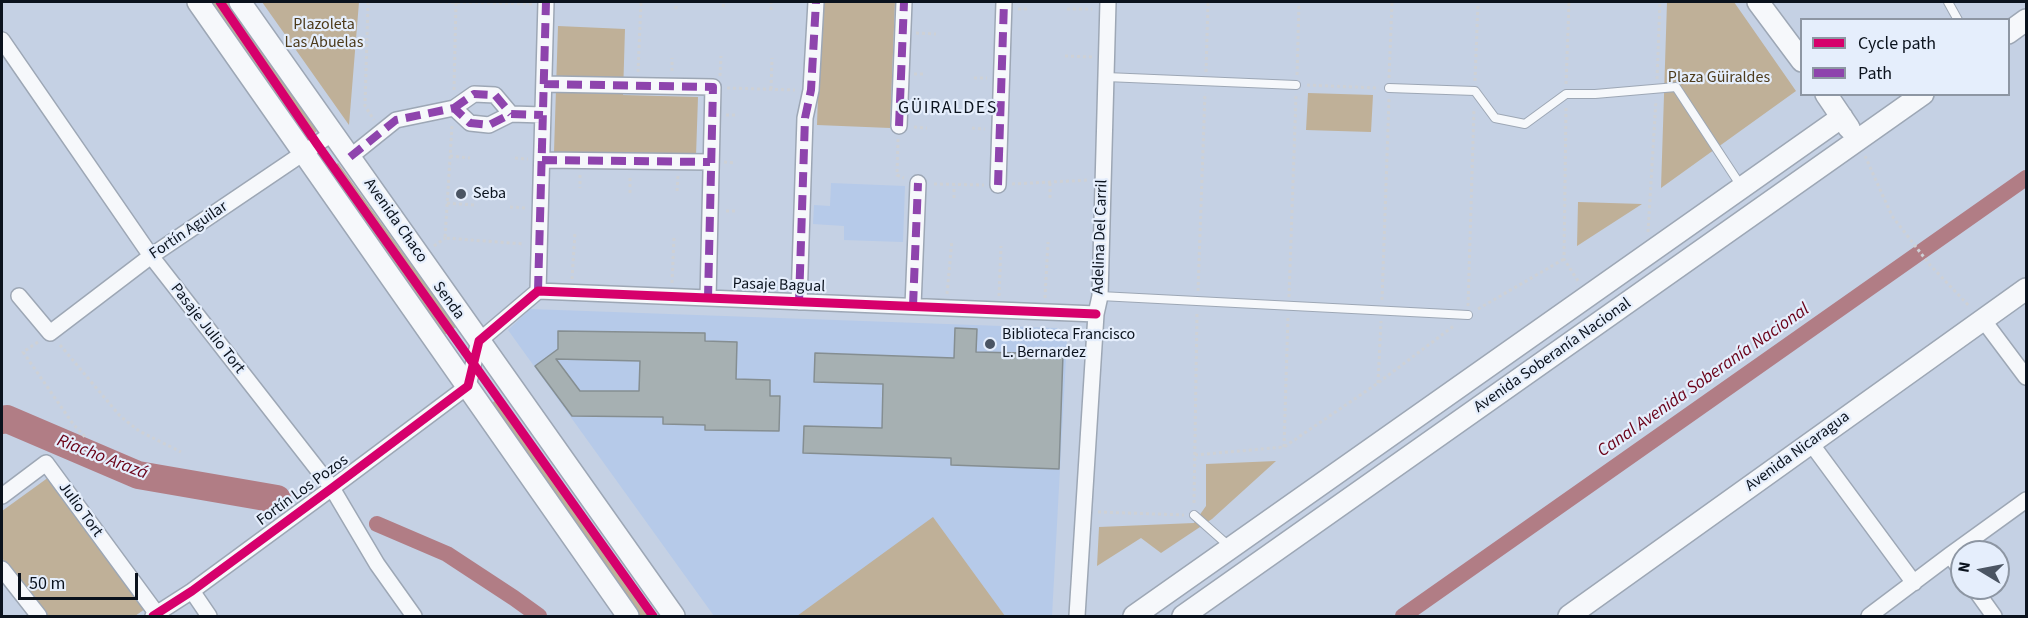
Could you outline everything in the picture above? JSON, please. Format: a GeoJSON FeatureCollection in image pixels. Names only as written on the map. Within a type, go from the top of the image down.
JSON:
{"type":"FeatureCollection","features":[{"type":"Feature","properties":{"kind":"main road"},"geometry":{"type":"LineString","coordinates":[[198,2],[628,616]]}},
{"type":"Feature","properties":{"kind":"main road","name":"Avenida Chaco"},"geometry":{"type":"LineString","coordinates":[[240,2],[674,616]]}},
{"type":"Feature","properties":{"kind":"main road"},"geometry":{"type":"LineString","coordinates":[[1758,2],[1800,58]]}},
{"type":"Feature","properties":{"kind":"main road"},"geometry":{"type":"LineString","coordinates":[[2010,32],[2026,20]]}},
{"type":"Feature","properties":{"kind":"main road"},"geometry":{"type":"LineString","coordinates":[[1827,96],[1858,141]]}},
{"type":"Feature","properties":{"kind":"main road","name":"Avenida Soberanía Nacional"},"geometry":{"type":"LineString","coordinates":[[1183,616],[1920,96]]}},
{"type":"Feature","properties":{"kind":"main road","name":"Avenida Soberanía Nacional"},"geometry":{"type":"LineString","coordinates":[[1134,616],[1842,117]]}},
{"type":"Feature","properties":{"kind":"main road","name":"Avenida Nicaragua"},"geometry":{"type":"LineString","coordinates":[[1569,616],[2026,289]]}},
{"type":"Feature","properties":{"kind":"street"},"geometry":{"type":"LineString","coordinates":[[799,302],[805,118],[811,90],[816,2]]}},
{"type":"Feature","properties":{"kind":"street"},"geometry":{"type":"LineString","coordinates":[[898,126],[904,2]]}},
{"type":"Feature","properties":{"kind":"street"},"geometry":{"type":"LineString","coordinates":[[998,185],[1004,2]]}},
{"type":"Feature","properties":{"kind":"street"},"geometry":{"type":"LineString","coordinates":[[468,386],[479,341],[538,291],[546,3]]}},
{"type":"Feature","properties":{"kind":"street","name":"Adelina Del Carril"},"geometry":{"type":"LineString","coordinates":[[1077,616],[1096,314],[1100,296],[1108,6]]}},
{"type":"Feature","properties":{"kind":"street","name":"Pasaje Julio Tort"},"geometry":{"type":"LineString","coordinates":[[2,40],[150,256],[332,488],[377,564],[414,616]]}},
{"type":"Feature","properties":{"kind":"street"},"geometry":{"type":"LineString","coordinates":[[544,84],[713,87],[708,298]]}},
{"type":"Feature","properties":{"kind":"street"},"geometry":{"type":"LineString","coordinates":[[350,157],[396,120],[454,108],[474,94],[495,94],[511,114]]}},
{"type":"Feature","properties":{"kind":"street"},"geometry":{"type":"LineString","coordinates":[[454,108],[470,123],[489,125],[511,114],[543,115]]}},
{"type":"Feature","properties":{"kind":"street","name":"Fortín Aguilar"},"geometry":{"type":"LineString","coordinates":[[50,333],[150,256],[333,133]]}},
{"type":"Feature","properties":{"kind":"street"},"geometry":{"type":"LineString","coordinates":[[542,160],[710,162]]}},
{"type":"Feature","properties":{"kind":"street"},"geometry":{"type":"LineString","coordinates":[[913,306],[918,183]]}},
{"type":"Feature","properties":{"kind":"street","name":"Pasaje Bagual"},"geometry":{"type":"LineString","coordinates":[[538,291],[1096,314]]}},
{"type":"Feature","properties":{"kind":"street"},"geometry":{"type":"LineString","coordinates":[[19,296],[50,333]]}},
{"type":"Feature","properties":{"kind":"street"},"geometry":{"type":"LineString","coordinates":[[1984,321],[2026,377]]}},
{"type":"Feature","properties":{"kind":"street","name":"Fortín Los Pozos"},"geometry":{"type":"LineString","coordinates":[[155,615],[192,591],[468,386]]}},
{"type":"Feature","properties":{"kind":"street"},"geometry":{"type":"LineString","coordinates":[[1810,442],[1914,583]]}},
{"type":"Feature","properties":{"kind":"street","name":"Julio Tort"},"geometry":{"type":"LineString","coordinates":[[2,496],[46,463],[155,615]]}},
{"type":"Feature","properties":{"kind":"street"},"geometry":{"type":"LineString","coordinates":[[1971,540],[2026,500]]}},
{"type":"Feature","properties":{"kind":"street"},"geometry":{"type":"LineString","coordinates":[[1869,616],[1950,555]]}},
{"type":"Feature","properties":{"kind":"street"},"geometry":{"type":"LineString","coordinates":[[2,569],[39,616]]}},
{"type":"Feature","properties":{"kind":"street"},"geometry":{"type":"LineString","coordinates":[[192,591],[209,616]]}},
{"type":"Feature","properties":{"kind":"street"},"geometry":{"type":"LineString","coordinates":[[1983,600],[1994,616]]}},
{"type":"Feature","properties":{"kind":"lane"},"geometry":{"type":"LineString","coordinates":[[1948,2],[1957,18]]}},
{"type":"Feature","properties":{"kind":"lane"},"geometry":{"type":"LineString","coordinates":[[1106,77],[1296,85]]}},
{"type":"Feature","properties":{"kind":"lane"},"geometry":{"type":"LineString","coordinates":[[1389,88],[1475,91],[1495,118],[1525,124],[1566,94],[1595,94],[1676,87],[1742,188]]}},
{"type":"Feature","properties":{"kind":"lane"},"geometry":{"type":"LineString","coordinates":[[1100,296],[1468,315]]}},
{"type":"Feature","properties":{"kind":"lane"},"geometry":{"type":"LineString","coordinates":[[1194,515],[1231,548]]}},
{"type":"Feature","properties":{"kind":"path"},"geometry":{"type":"LineString","coordinates":[[368,2],[365,106],[383,131]]}},
{"type":"Feature","properties":{"kind":"path"},"geometry":{"type":"LineString","coordinates":[[439,2],[546,3]]}},
{"type":"Feature","properties":{"kind":"path"},"geometry":{"type":"LineString","coordinates":[[456,2],[454,108],[445,238],[539,245]]}},
{"type":"Feature","properties":{"kind":"path"},"geometry":{"type":"LineString","coordinates":[[638,85],[641,2]]}},
{"type":"Feature","properties":{"kind":"path"},"geometry":{"type":"LineString","coordinates":[[676,2],[676,9]]}},
{"type":"Feature","properties":{"kind":"path"},"geometry":{"type":"LineString","coordinates":[[723,7],[724,2]]}},
{"type":"Feature","properties":{"kind":"path"},"geometry":{"type":"LineString","coordinates":[[771,2],[771,10]]}},
{"type":"Feature","properties":{"kind":"path"},"geometry":{"type":"LineString","coordinates":[[1284,447],[1299,2]]}},
{"type":"Feature","properties":{"kind":"path"},"geometry":{"type":"LineString","coordinates":[[1378,383],[1392,2]]}},
{"type":"Feature","properties":{"kind":"path"},"geometry":{"type":"LineString","coordinates":[[1468,315],[1478,2]]}},
{"type":"Feature","properties":{"kind":"path"},"geometry":{"type":"LineString","coordinates":[[1569,2],[1564,259],[1588,296]]}},
{"type":"Feature","properties":{"kind":"path"},"geometry":{"type":"LineString","coordinates":[[1647,254],[1660,2]]}},
{"type":"Feature","properties":{"kind":"path"},"geometry":{"type":"LineString","coordinates":[[1067,9],[1108,6]]}},
{"type":"Feature","properties":{"kind":"path"},"geometry":{"type":"LineString","coordinates":[[1065,56],[1106,57]]}},
{"type":"Feature","properties":{"kind":"path"},"geometry":{"type":"LineString","coordinates":[[771,89],[772,58]]}},
{"type":"Feature","properties":{"kind":"path"},"geometry":{"type":"LineString","coordinates":[[1296,85],[1389,88]]}},
{"type":"Feature","properties":{"kind":"path"},"geometry":{"type":"LineString","coordinates":[[713,87],[811,90]]}},
{"type":"Feature","properties":{"kind":"path"},"geometry":{"type":"LineString","coordinates":[[898,126],[897,176],[918,183]]}},
{"type":"Feature","properties":{"kind":"path"},"geometry":{"type":"LineString","coordinates":[[1858,141],[1892,216],[1930,265],[1984,321]]}},
{"type":"Feature","properties":{"kind":"path"},"geometry":{"type":"LineString","coordinates":[[450,156],[470,158]]}},
{"type":"Feature","properties":{"kind":"path"},"geometry":{"type":"LineString","coordinates":[[1050,183],[1050,199]]}},
{"type":"Feature","properties":{"kind":"path"},"geometry":{"type":"LineString","coordinates":[[954,185],[954,198]]}},
{"type":"Feature","properties":{"kind":"path"},"geometry":{"type":"LineString","coordinates":[[447,203],[474,205]]}},
{"type":"Feature","properties":{"kind":"path"},"geometry":{"type":"LineString","coordinates":[[572,292],[575,232]]}},
{"type":"Feature","properties":{"kind":"path"},"geometry":{"type":"LineString","coordinates":[[671,296],[674,237]]}},
{"type":"Feature","properties":{"kind":"path"},"geometry":{"type":"LineString","coordinates":[[945,308],[952,240]]}},
{"type":"Feature","properties":{"kind":"path"},"geometry":{"type":"LineString","coordinates":[[1044,312],[1048,242]]}},
{"type":"Feature","properties":{"kind":"path"},"geometry":{"type":"LineString","coordinates":[[999,310],[1001,246]]}},
{"type":"Feature","properties":{"kind":"path"},"geometry":{"type":"LineString","coordinates":[[1195,455],[1284,447],[1378,383],[1468,315],[1564,259]]}},
{"type":"Feature","properties":{"kind":"path"},"geometry":{"type":"LineString","coordinates":[[87,438],[73,424],[23,352],[50,333],[120,416],[139,431],[181,452]]}},
{"type":"Feature","properties":{"kind":"shaded area"},"geometry":{"type":"Polygon","coordinates":[[[831,183],[905,186],[903,242],[844,240],[844,226],[813,224],[814,205],[830,206],[831,183]]]}},
{"type":"Feature","properties":{"kind":"shaded area"},"geometry":{"type":"Polygon","coordinates":[[[530,309],[1057,328],[1067,340],[1052,616],[714,616],[508,330],[530,309]]]}},
{"type":"Feature","properties":{"kind":"green space"},"geometry":{"type":"Polygon","coordinates":[[[209,2],[227,2],[317,131],[305,140],[209,2]]]}},
{"type":"Feature","properties":{"kind":"green space","name":"Plazoleta Las Abuelas"},"geometry":{"type":"Polygon","coordinates":[[[262,2],[359,2],[349,125],[262,2]]]}},
{"type":"Feature","properties":{"kind":"green space"},"geometry":{"type":"Polygon","coordinates":[[[821,2],[895,2],[890,128],[817,125],[821,2]]]}},
{"type":"Feature","properties":{"kind":"green space","name":"Plaza Güiraldes"},"geometry":{"type":"Polygon","coordinates":[[[1667,2],[1734,2],[1796,91],[1661,188],[1667,2]]]}},
{"type":"Feature","properties":{"kind":"green space"},"geometry":{"type":"Polygon","coordinates":[[[558,26],[625,29],[623,95],[698,97],[696,156],[554,152],[558,26]]]}},
{"type":"Feature","properties":{"kind":"green space"},"geometry":{"type":"Polygon","coordinates":[[[1308,93],[1373,95],[1371,132],[1306,130],[1308,93]]]}},
{"type":"Feature","properties":{"kind":"green space"},"geometry":{"type":"Polygon","coordinates":[[[338,163],[456,327],[443,336],[326,172],[338,163]]]}},
{"type":"Feature","properties":{"kind":"green space"},"geometry":{"type":"Polygon","coordinates":[[[1578,202],[1642,204],[1577,246],[1578,202]]]}},
{"type":"Feature","properties":{"kind":"green space"},"geometry":{"type":"Polygon","coordinates":[[[500,397],[656,616],[638,616],[488,406],[500,397]]]}},
{"type":"Feature","properties":{"kind":"green space"},"geometry":{"type":"Polygon","coordinates":[[[1276,461],[1212,519],[1161,553],[1141,538],[1097,566],[1099,527],[1194,523],[1206,506],[1206,464],[1276,461]]]}},
{"type":"Feature","properties":{"kind":"green space"},"geometry":{"type":"Polygon","coordinates":[[[49,477],[145,609],[135,616],[46,616],[2,558],[2,511],[49,477]]]}},
{"type":"Feature","properties":{"kind":"green space"},"geometry":{"type":"Polygon","coordinates":[[[933,517],[1005,616],[797,616],[933,517]]]}},
{"type":"Feature","properties":{"kind":"building"},"geometry":{"type":"Polygon","coordinates":[[[955,328],[977,329],[976,352],[1063,354],[1059,469],[951,465],[951,458],[803,453],[804,426],[882,428],[883,384],[814,382],[815,353],[954,358],[955,328]]]}},
{"type":"Feature","properties":{"kind":"building"},"geometry":{"type":"Polygon","coordinates":[[[558,331],[705,333],[705,341],[737,342],[736,379],[770,380],[770,396],[780,396],[779,431],[705,430],[705,425],[663,424],[663,417],[572,416],[535,366],[558,349],[558,331]],[[556,359],[580,391],[639,391],[640,361],[556,359]]]}},
{"type":"Feature","properties":{"kind":"waterway","name":"Canal Avenida Soberanía Nacional"},"geometry":{"type":"LineString","coordinates":[[1403,616],[2026,178]]}},
{"type":"Feature","properties":{"kind":"waterway","name":"Riacho Arazá"},"geometry":{"type":"LineString","coordinates":[[2,420],[7,419],[138,475],[277,499]]}},
{"type":"Feature","properties":{"kind":"waterway","name":"Riacho Arazá"},"geometry":{"type":"LineString","coordinates":[[377,524],[447,554],[539,616]]}},
{"type":"Feature","properties":{"kind":"marked path"},"geometry":{"type":"LineString","coordinates":[[538,291],[546,2]]}},
{"type":"Feature","properties":{"kind":"marked path"},"geometry":{"type":"LineString","coordinates":[[799,302],[805,118],[811,90],[816,2]]}},
{"type":"Feature","properties":{"kind":"marked path"},"geometry":{"type":"LineString","coordinates":[[899,126],[904,2]]}},
{"type":"Feature","properties":{"kind":"marked path"},"geometry":{"type":"LineString","coordinates":[[998,185],[1004,2]]}},
{"type":"Feature","properties":{"kind":"marked path"},"geometry":{"type":"LineString","coordinates":[[544,84],[713,87],[708,298]]}},
{"type":"Feature","properties":{"kind":"marked path"},"geometry":{"type":"LineString","coordinates":[[454,108],[474,94],[495,95],[511,114]]}},
{"type":"Feature","properties":{"kind":"marked path"},"geometry":{"type":"LineString","coordinates":[[350,157],[396,120],[454,108],[470,123],[489,125],[511,114],[543,115]]}},
{"type":"Feature","properties":{"kind":"marked path"},"geometry":{"type":"LineString","coordinates":[[542,160],[710,162]]}},
{"type":"Feature","properties":{"kind":"marked path"},"geometry":{"type":"LineString","coordinates":[[913,306],[918,183]]}},
{"type":"Feature","properties":{"kind":"cycle path","name":"Senda"},"geometry":{"type":"LineString","coordinates":[[220,2],[317,144],[653,616]]}},
{"type":"Feature","properties":{"kind":"cycle path"},"geometry":{"type":"LineString","coordinates":[[153,616],[192,591],[468,386],[479,341],[538,291],[1096,314]]}},
{"type":"Feature","properties":{"kind":"place","name":"Seba"},"geometry":{"type":"Point","coordinates":[461,194]}},
{"type":"Feature","properties":{"kind":"place","name":"Biblioteca Francisco L. Bernardez"},"geometry":{"type":"Point","coordinates":[990,344]}},
{"type":"Feature","properties":{"kind":"district","name":"GÜIRALDES"},"geometry":{"type":"Point","coordinates":[948,109]}}]}
